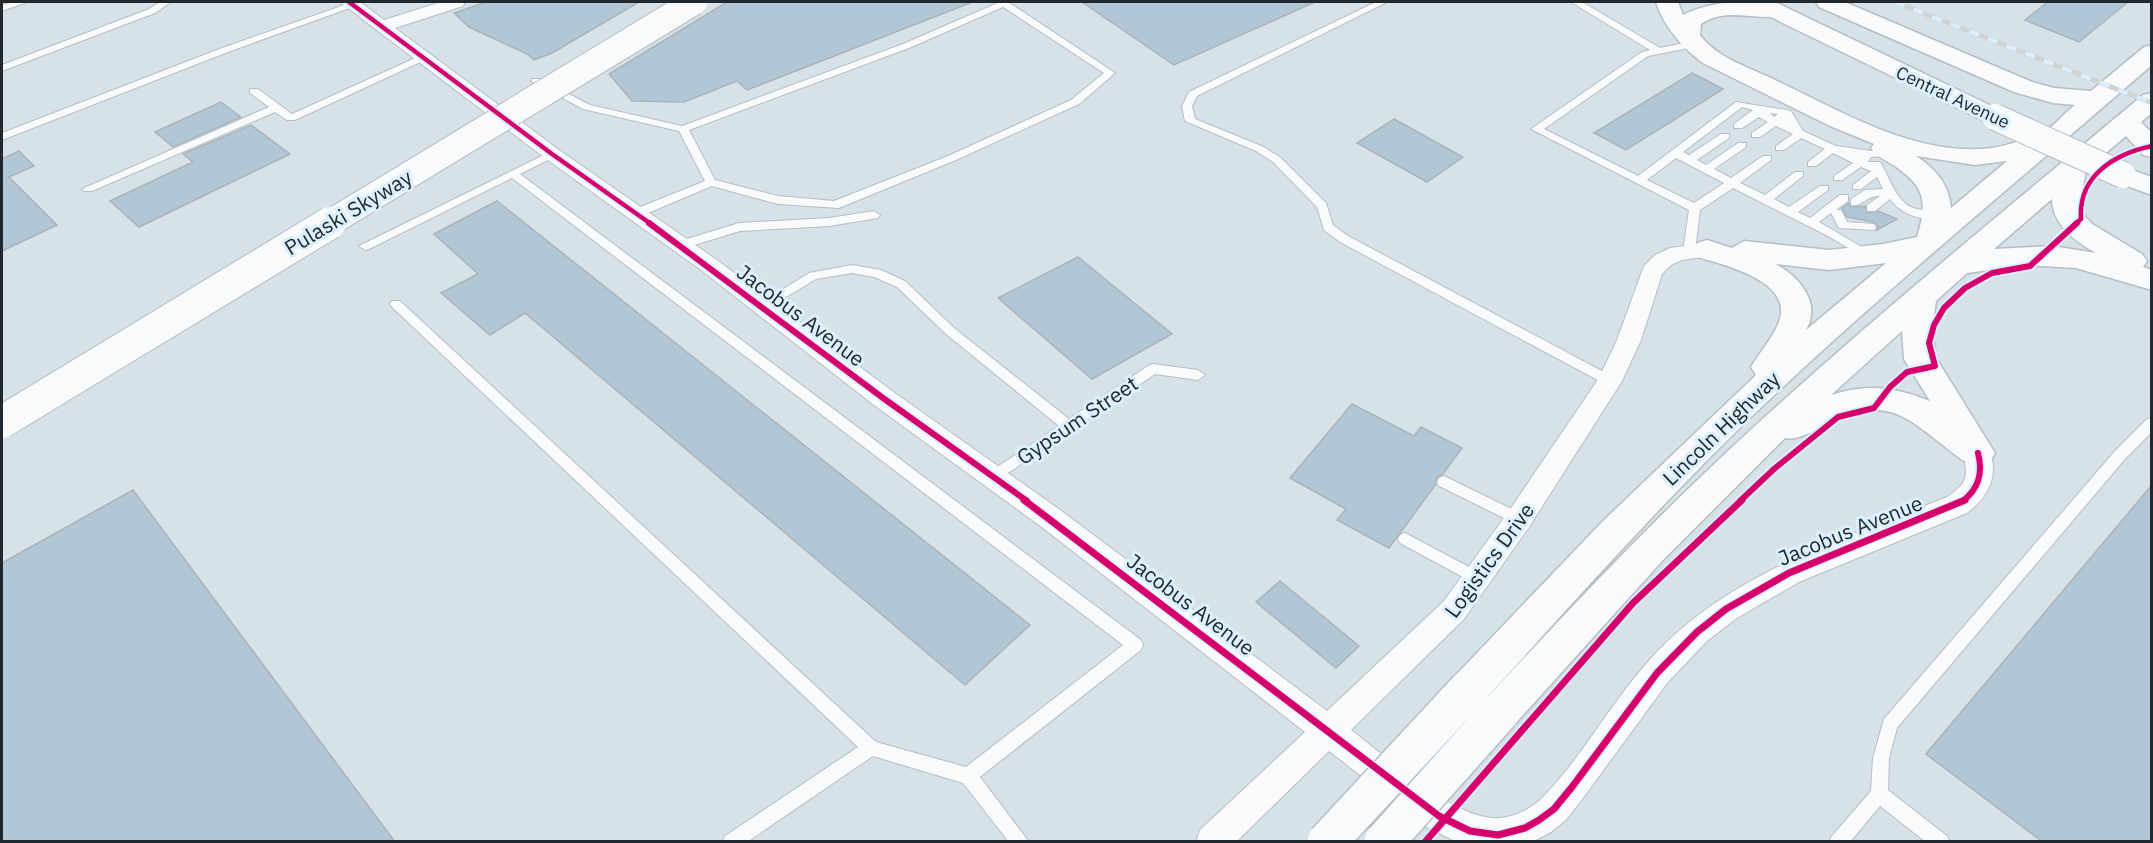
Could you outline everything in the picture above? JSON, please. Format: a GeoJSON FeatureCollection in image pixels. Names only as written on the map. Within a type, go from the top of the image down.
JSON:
{"type":"FeatureCollection","features":[{"type":"Feature","properties":{"kind":"main road","name":"Pulaski Skyway"},"geometry":{"type":"LineString","coordinates":[[2,404],[674,2]]}},
{"type":"Feature","properties":{"kind":"main road","name":"Pulaski Skyway"},"geometry":{"type":"LineString","coordinates":[[2,422],[694,2]]}},
{"type":"Feature","properties":{"kind":"main road"},"geometry":{"type":"LineString","coordinates":[[1667,2],[1671,15],[1691,39],[1717,61],[1793,107],[1920,149],[1976,158],[1999,157],[2063,131]]}},
{"type":"Feature","properties":{"kind":"main road"},"geometry":{"type":"LineString","coordinates":[[1827,2],[2023,87],[2053,95],[2094,99]]}},
{"type":"Feature","properties":{"kind":"main road"},"geometry":{"type":"LineString","coordinates":[[1691,39],[1690,21],[1714,9],[1766,6]]}},
{"type":"Feature","properties":{"kind":"main road","name":"Central Avenue"},"geometry":{"type":"LineString","coordinates":[[1766,6],[1995,117],[2151,188]]}},
{"type":"Feature","properties":{"kind":"main road","name":"Lincoln Highway"},"geometry":{"type":"LineString","coordinates":[[1384,842],[1484,701],[1615,532],[1737,411],[1814,340],[2063,131],[2094,99],[2151,52]]}},
{"type":"Feature","properties":{"kind":"main road","name":"Lincoln Highway"},"geometry":{"type":"LineString","coordinates":[[1327,842],[1638,560],[1767,437],[1921,298],[2151,100]]}},
{"type":"Feature","properties":{"kind":"main road"},"geometry":{"type":"LineString","coordinates":[[1698,251],[1746,251],[1810,260],[1872,256],[1929,243],[1939,213],[1936,194],[1928,178],[1881,159],[1842,122]]}},
{"type":"Feature","properties":{"kind":"main road"},"geometry":{"type":"LineString","coordinates":[[2127,122],[2151,149]]}},
{"type":"Feature","properties":{"kind":"main road"},"geometry":{"type":"LineString","coordinates":[[2073,167],[2066,203],[2071,219],[2092,238],[2151,273]]}},
{"type":"Feature","properties":{"kind":"main road"},"geometry":{"type":"LineString","coordinates":[[1698,251],[1767,272],[1786,285],[1796,300],[1797,316],[1790,332],[1737,411]]}},
{"type":"Feature","properties":{"kind":"main road"},"geometry":{"type":"LineString","coordinates":[[1958,265],[2001,258],[2053,256],[2094,263],[2151,280]]}},
{"type":"Feature","properties":{"kind":"main road"},"geometry":{"type":"LineString","coordinates":[[1921,298],[1917,330],[1920,359],[1978,453]]}},
{"type":"Feature","properties":{"kind":"main road"},"geometry":{"type":"LineString","coordinates":[[1767,437],[1840,404],[1858,399],[1882,398],[1909,406],[1928,416],[1978,453]]}},
{"type":"Feature","properties":{"kind":"street"},"geometry":{"type":"LineString","coordinates":[[382,26],[457,2]]}},
{"type":"Feature","properties":{"kind":"street","name":"Jacobus Avenue"},"geometry":{"type":"LineString","coordinates":[[351,3],[552,154],[681,245],[882,398],[993,477],[1439,816],[1466,831],[1498,836],[1527,829],[1554,809],[1650,681],[1695,633],[1720,613],[1770,580],[1966,500],[1980,482],[1981,467],[1978,453]]}},
{"type":"Feature","properties":{"kind":"street","name":"Logistics Drive"},"geometry":{"type":"LineString","coordinates":[[1212,842],[1440,626],[1479,579],[1610,381],[1633,330],[1652,271],[1662,260],[1698,251]]}},
{"type":"Feature","properties":{"kind":"lane"},"geometry":{"type":"LineString","coordinates":[[2,8],[22,2]]}},
{"type":"Feature","properties":{"kind":"lane"},"geometry":{"type":"LineString","coordinates":[[2,68],[141,16],[166,2]]}},
{"type":"Feature","properties":{"kind":"lane"},"geometry":{"type":"LineString","coordinates":[[1382,2],[1193,94],[1187,106],[1190,121],[1260,149],[1277,160],[1322,206],[1328,227],[1344,239],[1610,381]]}},
{"type":"Feature","properties":{"kind":"lane"},"geometry":{"type":"LineString","coordinates":[[1576,2],[1658,51]]}},
{"type":"Feature","properties":{"kind":"lane"},"geometry":{"type":"LineString","coordinates":[[2,137],[351,3]]}},
{"type":"Feature","properties":{"kind":"lane"},"geometry":{"type":"LineString","coordinates":[[536,81],[587,107],[683,129],[906,46],[1004,3],[1110,73],[1075,102],[952,158],[835,205],[778,200],[711,182],[637,213]]}},
{"type":"Feature","properties":{"kind":"lane"},"geometry":{"type":"LineString","coordinates":[[1691,39],[1645,54],[1536,129],[1641,179],[1695,208]]}},
{"type":"Feature","properties":{"kind":"lane"},"geometry":{"type":"LineString","coordinates":[[254,91],[291,118],[424,57]]}},
{"type":"Feature","properties":{"kind":"lane"},"geometry":{"type":"LineString","coordinates":[[1641,179],[1740,105],[1793,107]]}},
{"type":"Feature","properties":{"kind":"lane"},"geometry":{"type":"LineString","coordinates":[[1740,105],[1860,162],[1881,159]]}},
{"type":"Feature","properties":{"kind":"lane"},"geometry":{"type":"LineString","coordinates":[[88,189],[277,107]]}},
{"type":"Feature","properties":{"kind":"lane"},"geometry":{"type":"LineString","coordinates":[[1738,126],[1758,113],[1793,107]]}},
{"type":"Feature","properties":{"kind":"lane"},"geometry":{"type":"LineString","coordinates":[[1756,135],[1793,107]]}},
{"type":"Feature","properties":{"kind":"lane"},"geometry":{"type":"LineString","coordinates":[[1793,107],[1800,134]]}},
{"type":"Feature","properties":{"kind":"lane"},"geometry":{"type":"LineString","coordinates":[[683,129],[711,182]]}},
{"type":"Feature","properties":{"kind":"lane"},"geometry":{"type":"LineString","coordinates":[[1780,148],[1800,134]]}},
{"type":"Feature","properties":{"kind":"lane"},"geometry":{"type":"LineString","coordinates":[[1689,160],[1725,136]]}},
{"type":"Feature","properties":{"kind":"lane"},"geometry":{"type":"LineString","coordinates":[[1707,169],[1742,145]]}},
{"type":"Feature","properties":{"kind":"lane"},"geometry":{"type":"LineString","coordinates":[[1812,164],[1832,149],[1881,159]]}},
{"type":"Feature","properties":{"kind":"lane"},"geometry":{"type":"LineString","coordinates":[[1676,153],[1812,222],[1872,256]]}},
{"type":"Feature","properties":{"kind":"lane"},"geometry":{"type":"LineString","coordinates":[[365,246],[552,154]]}},
{"type":"Feature","properties":{"kind":"lane"},"geometry":{"type":"LineString","coordinates":[[1695,208],[1767,158]]}},
{"type":"Feature","properties":{"kind":"lane"},"geometry":{"type":"LineString","coordinates":[[1839,178],[1860,162],[1881,159]]}},
{"type":"Feature","properties":{"kind":"lane"},"geometry":{"type":"LineString","coordinates":[[1857,187],[1881,159]]}},
{"type":"Feature","properties":{"kind":"lane"},"geometry":{"type":"LineString","coordinates":[[1881,159],[1891,193],[1899,207],[1914,212],[1939,213]]}},
{"type":"Feature","properties":{"kind":"lane"},"geometry":{"type":"LineString","coordinates":[[513,173],[1135,645],[968,776]]}},
{"type":"Feature","properties":{"kind":"lane"},"geometry":{"type":"LineString","coordinates":[[1766,200],[1799,174]]}},
{"type":"Feature","properties":{"kind":"lane"},"geometry":{"type":"LineString","coordinates":[[1790,212],[1824,188]]}},
{"type":"Feature","properties":{"kind":"lane"},"geometry":{"type":"LineString","coordinates":[[1812,222],[1849,200],[1869,192],[1891,193]]}},
{"type":"Feature","properties":{"kind":"lane"},"geometry":{"type":"LineString","coordinates":[[1871,208],[1891,193]]}},
{"type":"Feature","properties":{"kind":"lane"},"geometry":{"type":"LineString","coordinates":[[1889,216],[1899,207]]}},
{"type":"Feature","properties":{"kind":"lane"},"geometry":{"type":"LineString","coordinates":[[1695,208],[1698,251]]}},
{"type":"Feature","properties":{"kind":"lane"},"geometry":{"type":"LineString","coordinates":[[1838,213],[1848,222],[1870,227]]}},
{"type":"Feature","properties":{"kind":"lane"},"geometry":{"type":"LineString","coordinates":[[681,245],[739,227],[829,222],[874,214]]}},
{"type":"Feature","properties":{"kind":"lane"},"geometry":{"type":"LineString","coordinates":[[1832,233],[1848,222]]}},
{"type":"Feature","properties":{"kind":"lane"},"geometry":{"type":"LineString","coordinates":[[762,306],[813,276],[852,269],[877,273],[901,284],[950,331],[1068,426]]}},
{"type":"Feature","properties":{"kind":"lane"},"geometry":{"type":"LineString","coordinates":[[396,304],[871,748],[968,776],[1020,842]]}},
{"type":"Feature","properties":{"kind":"lane","name":"Gypsum Street"},"geometry":{"type":"LineString","coordinates":[[993,477],[1153,369],[1198,375]]}},
{"type":"Feature","properties":{"kind":"lane"},"geometry":{"type":"LineString","coordinates":[[1838,842],[1880,794],[1881,758],[1890,724],[2097,482],[2151,423]]}},
{"type":"Feature","properties":{"kind":"lane"},"geometry":{"type":"LineString","coordinates":[[1444,482],[1520,519]]}},
{"type":"Feature","properties":{"kind":"lane"},"geometry":{"type":"LineString","coordinates":[[1405,539],[1479,579]]}},
{"type":"Feature","properties":{"kind":"lane"},"geometry":{"type":"LineString","coordinates":[[731,842],[871,748]]}},
{"type":"Feature","properties":{"kind":"lane"},"geometry":{"type":"LineString","coordinates":[[1880,794],[1941,842]]}},
{"type":"Feature","properties":{"kind":"building"},"geometry":{"type":"Polygon","coordinates":[[[486,2],[639,2],[552,53],[534,60],[527,54],[469,27],[454,13],[486,2]]]}},
{"type":"Feature","properties":{"kind":"building"},"geometry":{"type":"Polygon","coordinates":[[[727,2],[970,3],[747,90],[737,81],[684,102],[632,101],[609,74],[727,2]]]}},
{"type":"Feature","properties":{"kind":"building"},"geometry":{"type":"Polygon","coordinates":[[[1082,2],[1315,2],[1174,65],[1082,2]]]}},
{"type":"Feature","properties":{"kind":"building"},"geometry":{"type":"Polygon","coordinates":[[[2048,2],[2128,2],[2079,42],[2025,20],[2048,2]]]}},
{"type":"Feature","properties":{"kind":"building"},"geometry":{"type":"Polygon","coordinates":[[[1692,73],[1723,89],[1626,150],[1594,133],[1692,73]]]}},
{"type":"Feature","properties":{"kind":"building"},"geometry":{"type":"Polygon","coordinates":[[[221,102],[241,117],[173,147],[155,132],[221,102]]]}},
{"type":"Feature","properties":{"kind":"building"},"geometry":{"type":"Polygon","coordinates":[[[1394,119],[1463,157],[1427,182],[1357,143],[1394,119]]]}},
{"type":"Feature","properties":{"kind":"building"},"geometry":{"type":"Polygon","coordinates":[[[251,125],[290,154],[139,227],[110,201],[193,162],[183,154],[251,125]]]}},
{"type":"Feature","properties":{"kind":"building"},"geometry":{"type":"Polygon","coordinates":[[[19,151],[34,166],[9,177],[57,225],[2,251],[2,159],[19,151]]]}},
{"type":"Feature","properties":{"kind":"building"},"geometry":{"type":"Polygon","coordinates":[[[497,201],[1030,625],[965,685],[525,313],[490,335],[441,293],[478,274],[434,234],[497,201]]]}},
{"type":"Feature","properties":{"kind":"building"},"geometry":{"type":"Polygon","coordinates":[[[1849,203],[1851,207],[1865,206],[1867,213],[1878,211],[1897,219],[1877,230],[1878,226],[1874,222],[1847,217],[1842,208],[1849,203]]]}},
{"type":"Feature","properties":{"kind":"building"},"geometry":{"type":"Polygon","coordinates":[[[1078,257],[1172,334],[1092,379],[998,298],[1078,257]]]}},
{"type":"Feature","properties":{"kind":"building"},"geometry":{"type":"Polygon","coordinates":[[[1352,404],[1414,436],[1421,427],[1462,448],[1443,474],[1437,477],[1436,484],[1389,548],[1337,520],[1346,509],[1290,478],[1352,404]]]}},
{"type":"Feature","properties":{"kind":"building"},"geometry":{"type":"Polygon","coordinates":[[[2151,486],[2151,842],[2043,842],[1926,754],[2151,486]]]}},
{"type":"Feature","properties":{"kind":"building"},"geometry":{"type":"Polygon","coordinates":[[[133,490],[395,842],[2,842],[2,563],[133,490]]]}},
{"type":"Feature","properties":{"kind":"building"},"geometry":{"type":"Polygon","coordinates":[[[1280,581],[1359,646],[1336,668],[1256,602],[1280,581]]]}},
{"type":"Feature","properties":{"kind":"railway"},"geometry":{"type":"LineString","coordinates":[[1895,2],[2152,103]]}},
{"type":"Feature","properties":{"kind":"cycle path"},"geometry":{"type":"LineString","coordinates":[[349,2],[552,154],[709,265],[883,398],[1053,520],[1439,816],[1470,831],[1498,835],[1512,833],[1525,828],[1554,809],[1639,695],[1676,652],[1697,632],[1726,609],[1789,573],[1957,505],[1970,495],[1978,483],[1981,469],[1978,453]]}},
{"type":"Feature","properties":{"kind":"cycle path"},"geometry":{"type":"LineString","coordinates":[[1425,842],[1633,603],[1774,469],[1838,417],[1874,408],[1890,387],[1907,372],[1935,366],[1929,343],[1934,325],[1944,308],[1965,288],[1992,273],[2030,266],[2081,219],[2080,205],[2083,191],[2100,169],[2125,154],[2152,146]]}}]}
